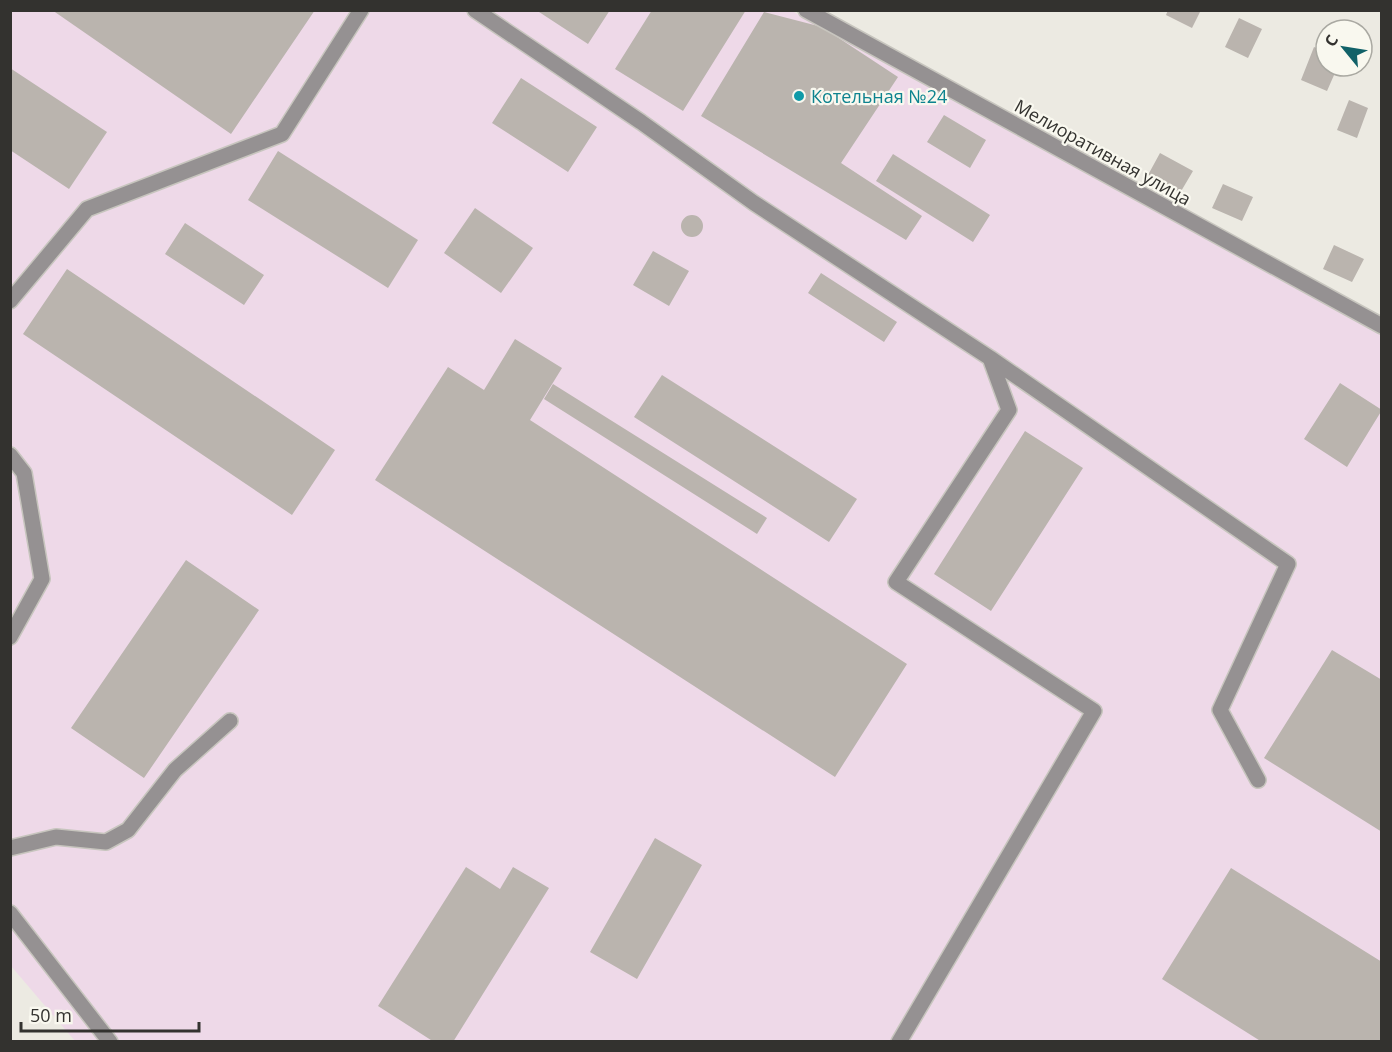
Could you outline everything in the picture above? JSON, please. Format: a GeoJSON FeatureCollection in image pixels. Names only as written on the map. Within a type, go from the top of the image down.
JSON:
{"type":"FeatureCollection","features":[{"type":"Feature","properties":{"kind":"street"},"geometry":{"type":"LineString","coordinates":[[10,301],[87,209],[282,134],[361,10]]}},
{"type":"Feature","properties":{"kind":"street"},"geometry":{"type":"LineString","coordinates":[[475,10],[641,122],[754,203],[990,358],[1288,564],[1220,710],[1258,780]]}},
{"type":"Feature","properties":{"kind":"street","name":"Мелиоративная улица"},"geometry":{"type":"LineString","coordinates":[[806,10],[1382,326]]}},
{"type":"Feature","properties":{"kind":"street"},"geometry":{"type":"LineString","coordinates":[[898,1041],[1094,711],[896,582],[1009,410],[990,358]]}},
{"type":"Feature","properties":{"kind":"street"},"geometry":{"type":"LineString","coordinates":[[10,455],[24,473],[42,579],[10,637]]}},
{"type":"Feature","properties":{"kind":"street"},"geometry":{"type":"LineString","coordinates":[[10,848],[56,837],[106,842],[128,830],[175,770],[230,721]]}},
{"type":"Feature","properties":{"kind":"street"},"geometry":{"type":"LineString","coordinates":[[10,914],[110,1041]]}},
{"type":"Feature","properties":{"kind":"shaded area"},"geometry":{"type":"Polygon","coordinates":[[[10,11],[792,11],[1381,334],[1381,1041],[75,1041],[11,966],[10,11]]]}},
{"type":"Feature","properties":{"kind":"building"},"geometry":{"type":"Polygon","coordinates":[[[52,10],[315,10],[231,134],[52,10]]]}},
{"type":"Feature","properties":{"kind":"building"},"geometry":{"type":"Polygon","coordinates":[[[536,10],[610,10],[588,44],[536,10]]]}},
{"type":"Feature","properties":{"kind":"building"},"geometry":{"type":"Polygon","coordinates":[[[652,10],[746,10],[683,111],[615,69],[652,10]]]}},
{"type":"Feature","properties":{"kind":"building"},"geometry":{"type":"Polygon","coordinates":[[[1168,10],[1201,10],[1192,28],[1166,15],[1168,10]]]}},
{"type":"Feature","properties":{"kind":"building","name":"Котельная №24"},"geometry":{"type":"Polygon","coordinates":[[[764,12],[822,27],[898,77],[841,163],[922,216],[906,240],[701,116],[764,12]]]}},
{"type":"Feature","properties":{"kind":"building"},"geometry":{"type":"Polygon","coordinates":[[[1239,18],[1262,29],[1248,58],[1225,47],[1239,18]]]}},
{"type":"Feature","properties":{"kind":"building"},"geometry":{"type":"Polygon","coordinates":[[[1314,47],[1314,78],[1333,78],[1327,91],[1301,80],[1314,47]]]}},
{"type":"Feature","properties":{"kind":"building"},"geometry":{"type":"Polygon","coordinates":[[[10,68],[107,132],[69,189],[10,150],[10,68]]]}},
{"type":"Feature","properties":{"kind":"building"},"geometry":{"type":"Polygon","coordinates":[[[521,78],[597,127],[568,172],[492,123],[521,78]]]}},
{"type":"Feature","properties":{"kind":"building"},"geometry":{"type":"Polygon","coordinates":[[[1349,100],[1368,108],[1357,138],[1337,130],[1349,100]]]}},
{"type":"Feature","properties":{"kind":"building"},"geometry":{"type":"Polygon","coordinates":[[[944,115],[986,140],[970,168],[927,142],[944,115]]]}},
{"type":"Feature","properties":{"kind":"building"},"geometry":{"type":"Polygon","coordinates":[[[278,151],[418,240],[388,288],[248,200],[278,151]]]}},
{"type":"Feature","properties":{"kind":"building"},"geometry":{"type":"Polygon","coordinates":[[[1160,153],[1193,171],[1180,193],[1148,175],[1160,153]]]}},
{"type":"Feature","properties":{"kind":"building"},"geometry":{"type":"Polygon","coordinates":[[[893,154],[990,215],[973,242],[876,181],[893,154]]]}},
{"type":"Feature","properties":{"kind":"building"},"geometry":{"type":"Polygon","coordinates":[[[1223,184],[1253,197],[1242,221],[1212,208],[1223,184]]]}},
{"type":"Feature","properties":{"kind":"building"},"geometry":{"type":"Polygon","coordinates":[[[475,208],[533,248],[501,293],[444,253],[475,208]]]}},
{"type":"Feature","properties":{"kind":"building"},"geometry":{"type":"Polygon","coordinates":[[[692,215],[700,218],[703,226],[700,234],[692,237],[684,234],[681,226],[684,218],[692,215]]]}},
{"type":"Feature","properties":{"kind":"building"},"geometry":{"type":"Polygon","coordinates":[[[185,223],[264,275],[244,305],[165,254],[185,223]]]}},
{"type":"Feature","properties":{"kind":"building"},"geometry":{"type":"Polygon","coordinates":[[[1334,245],[1364,259],[1352,282],[1323,269],[1334,245]]]}},
{"type":"Feature","properties":{"kind":"building"},"geometry":{"type":"Polygon","coordinates":[[[653,251],[689,271],[669,306],[633,285],[653,251]]]}},
{"type":"Feature","properties":{"kind":"building"},"geometry":{"type":"Polygon","coordinates":[[[67,269],[335,450],[292,515],[23,334],[67,269]]]}},
{"type":"Feature","properties":{"kind":"building"},"geometry":{"type":"Polygon","coordinates":[[[821,273],[897,322],[884,342],[808,293],[821,273]]]}},
{"type":"Feature","properties":{"kind":"building"},"geometry":{"type":"Polygon","coordinates":[[[515,339],[562,368],[530,420],[907,664],[835,777],[375,480],[448,367],[484,390],[515,339]]]}},
{"type":"Feature","properties":{"kind":"building"},"geometry":{"type":"Polygon","coordinates":[[[662,375],[857,499],[829,542],[634,417],[662,375]]]}},
{"type":"Feature","properties":{"kind":"building"},"geometry":{"type":"Polygon","coordinates":[[[1340,383],[1382,410],[1347,467],[1304,439],[1340,383]]]}},
{"type":"Feature","properties":{"kind":"building"},"geometry":{"type":"Polygon","coordinates":[[[553,384],[767,518],[757,534],[544,399],[553,384]]]}},
{"type":"Feature","properties":{"kind":"building"},"geometry":{"type":"Polygon","coordinates":[[[1025,431],[1083,468],[991,611],[934,574],[1025,431]]]}},
{"type":"Feature","properties":{"kind":"building"},"geometry":{"type":"Polygon","coordinates":[[[186,560],[259,610],[144,778],[71,728],[186,560]]]}},
{"type":"Feature","properties":{"kind":"building"},"geometry":{"type":"Polygon","coordinates":[[[1332,650],[1382,680],[1382,832],[1264,758],[1332,650]]]}},
{"type":"Feature","properties":{"kind":"building"},"geometry":{"type":"Polygon","coordinates":[[[655,838],[702,865],[637,979],[590,952],[655,838]]]}},
{"type":"Feature","properties":{"kind":"building"},"geometry":{"type":"Polygon","coordinates":[[[466,867],[500,889],[513,867],[549,888],[453,1042],[434,1042],[378,1006],[466,867]]]}},
{"type":"Feature","properties":{"kind":"building"},"geometry":{"type":"Polygon","coordinates":[[[1231,868],[1382,962],[1382,1042],[1262,1042],[1162,979],[1231,868]]]}},
{"type":"Feature","properties":{"kind":"place","name":"Котельная №24"},"geometry":{"type":"Point","coordinates":[799,96]}}]}
